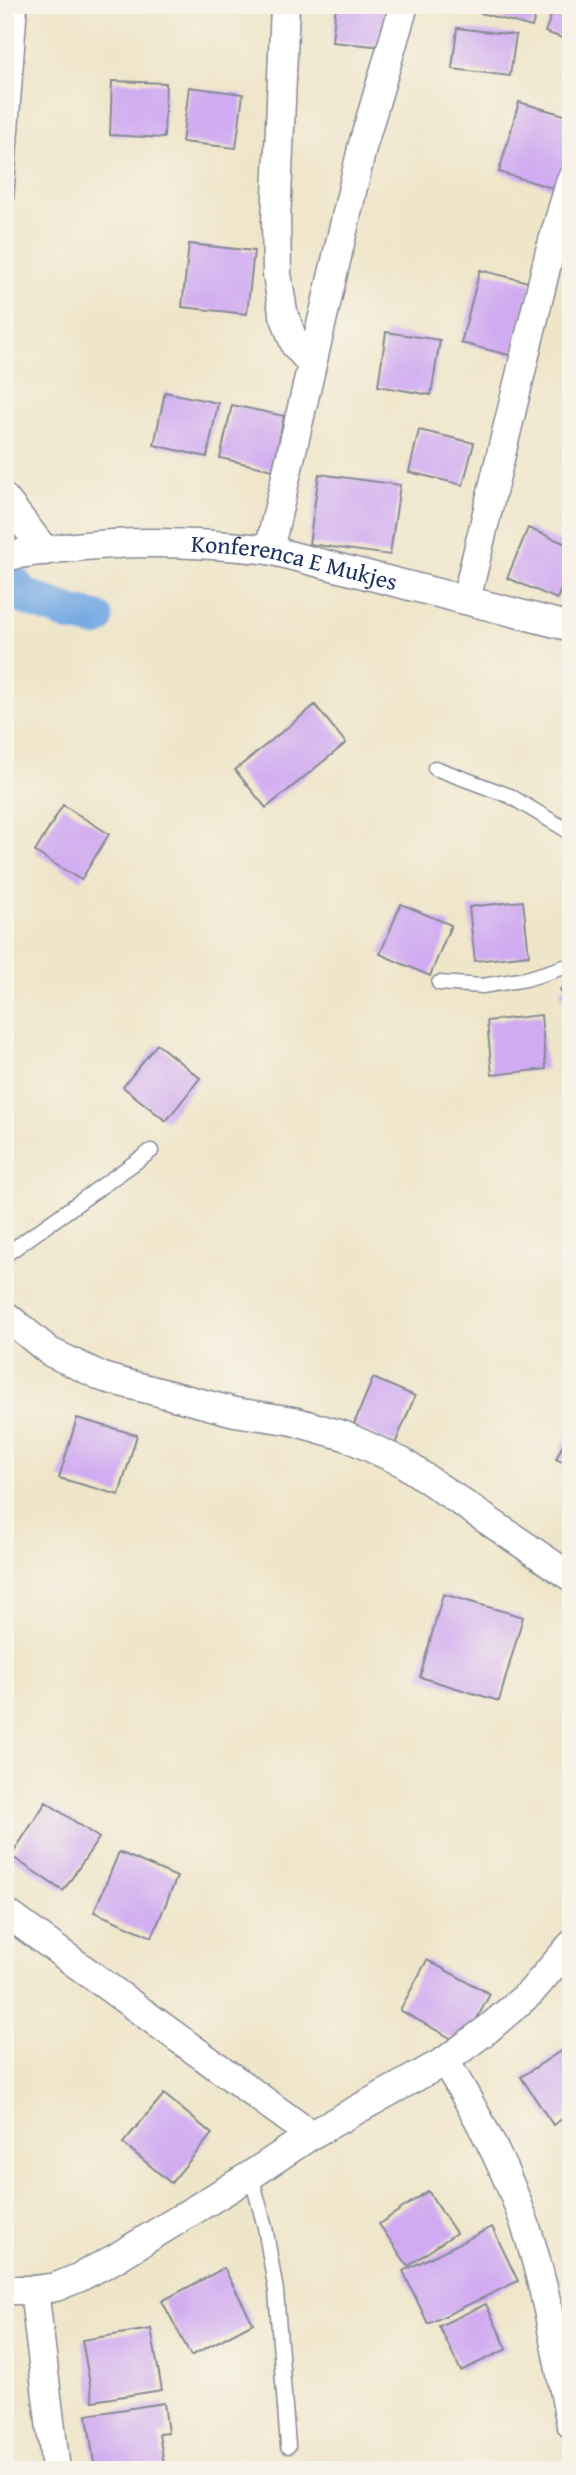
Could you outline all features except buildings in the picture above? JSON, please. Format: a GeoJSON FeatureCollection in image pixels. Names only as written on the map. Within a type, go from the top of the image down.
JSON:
{"type":"FeatureCollection","features":[{"type":"Feature","properties":{"kind":"street"},"geometry":{"type":"LineString","coordinates":[[285,5],[276,220],[277,274],[282,312],[295,345],[311,363]]}},
{"type":"Feature","properties":{"kind":"street"},"geometry":{"type":"LineString","coordinates":[[270,550],[363,144],[404,5]]}},
{"type":"Feature","properties":{"kind":"street"},"geometry":{"type":"LineString","coordinates":[[466,600],[550,251],[571,180]]}},
{"type":"Feature","properties":{"kind":"street"},"geometry":{"type":"LineString","coordinates":[[5,499],[46,551]]}},
{"type":"Feature","properties":{"kind":"street","name":"Konferenca E Mukjes"},"geometry":{"type":"LineString","coordinates":[[9,556],[98,545],[183,542],[270,550],[571,627]]}},
{"type":"Feature","properties":{"kind":"street"},"geometry":{"type":"LineString","coordinates":[[5,1315],[50,1352],[105,1378],[235,1412],[293,1421],[345,1436],[390,1456],[571,1577]]}},
{"type":"Feature","properties":{"kind":"street"},"geometry":{"type":"LineString","coordinates":[[5,1912],[311,2135]]}},
{"type":"Feature","properties":{"kind":"street"},"geometry":{"type":"LineString","coordinates":[[5,2290],[56,2287],[78,2278],[114,2259],[311,2135],[445,2062],[531,1992],[569,1950]]}},
{"type":"Feature","properties":{"kind":"street"},"geometry":{"type":"LineString","coordinates":[[445,2062],[498,2156],[519,2206],[533,2250],[571,2424]]}},
{"type":"Feature","properties":{"kind":"street"},"geometry":{"type":"LineString","coordinates":[[34,2290],[56,2470]]}},
{"type":"Feature","properties":{"kind":"lane"},"geometry":{"type":"LineString","coordinates":[[5,213],[20,5]]}},
{"type":"Feature","properties":{"kind":"lane"},"geometry":{"type":"LineString","coordinates":[[435,768],[510,796],[571,835]]}},
{"type":"Feature","properties":{"kind":"lane"},"geometry":{"type":"LineString","coordinates":[[439,983],[482,986],[526,979],[571,965]]}},
{"type":"Feature","properties":{"kind":"lane"},"geometry":{"type":"LineString","coordinates":[[5,1255],[151,1151]]}},
{"type":"Feature","properties":{"kind":"lane"},"geometry":{"type":"LineString","coordinates":[[250,2175],[265,2227],[276,2291],[288,2446]]}},
{"type":"Feature","properties":{"kind":"waterway"},"geometry":{"type":"LineString","coordinates":[[5,572],[23,596],[71,614],[95,619]]}}]}
